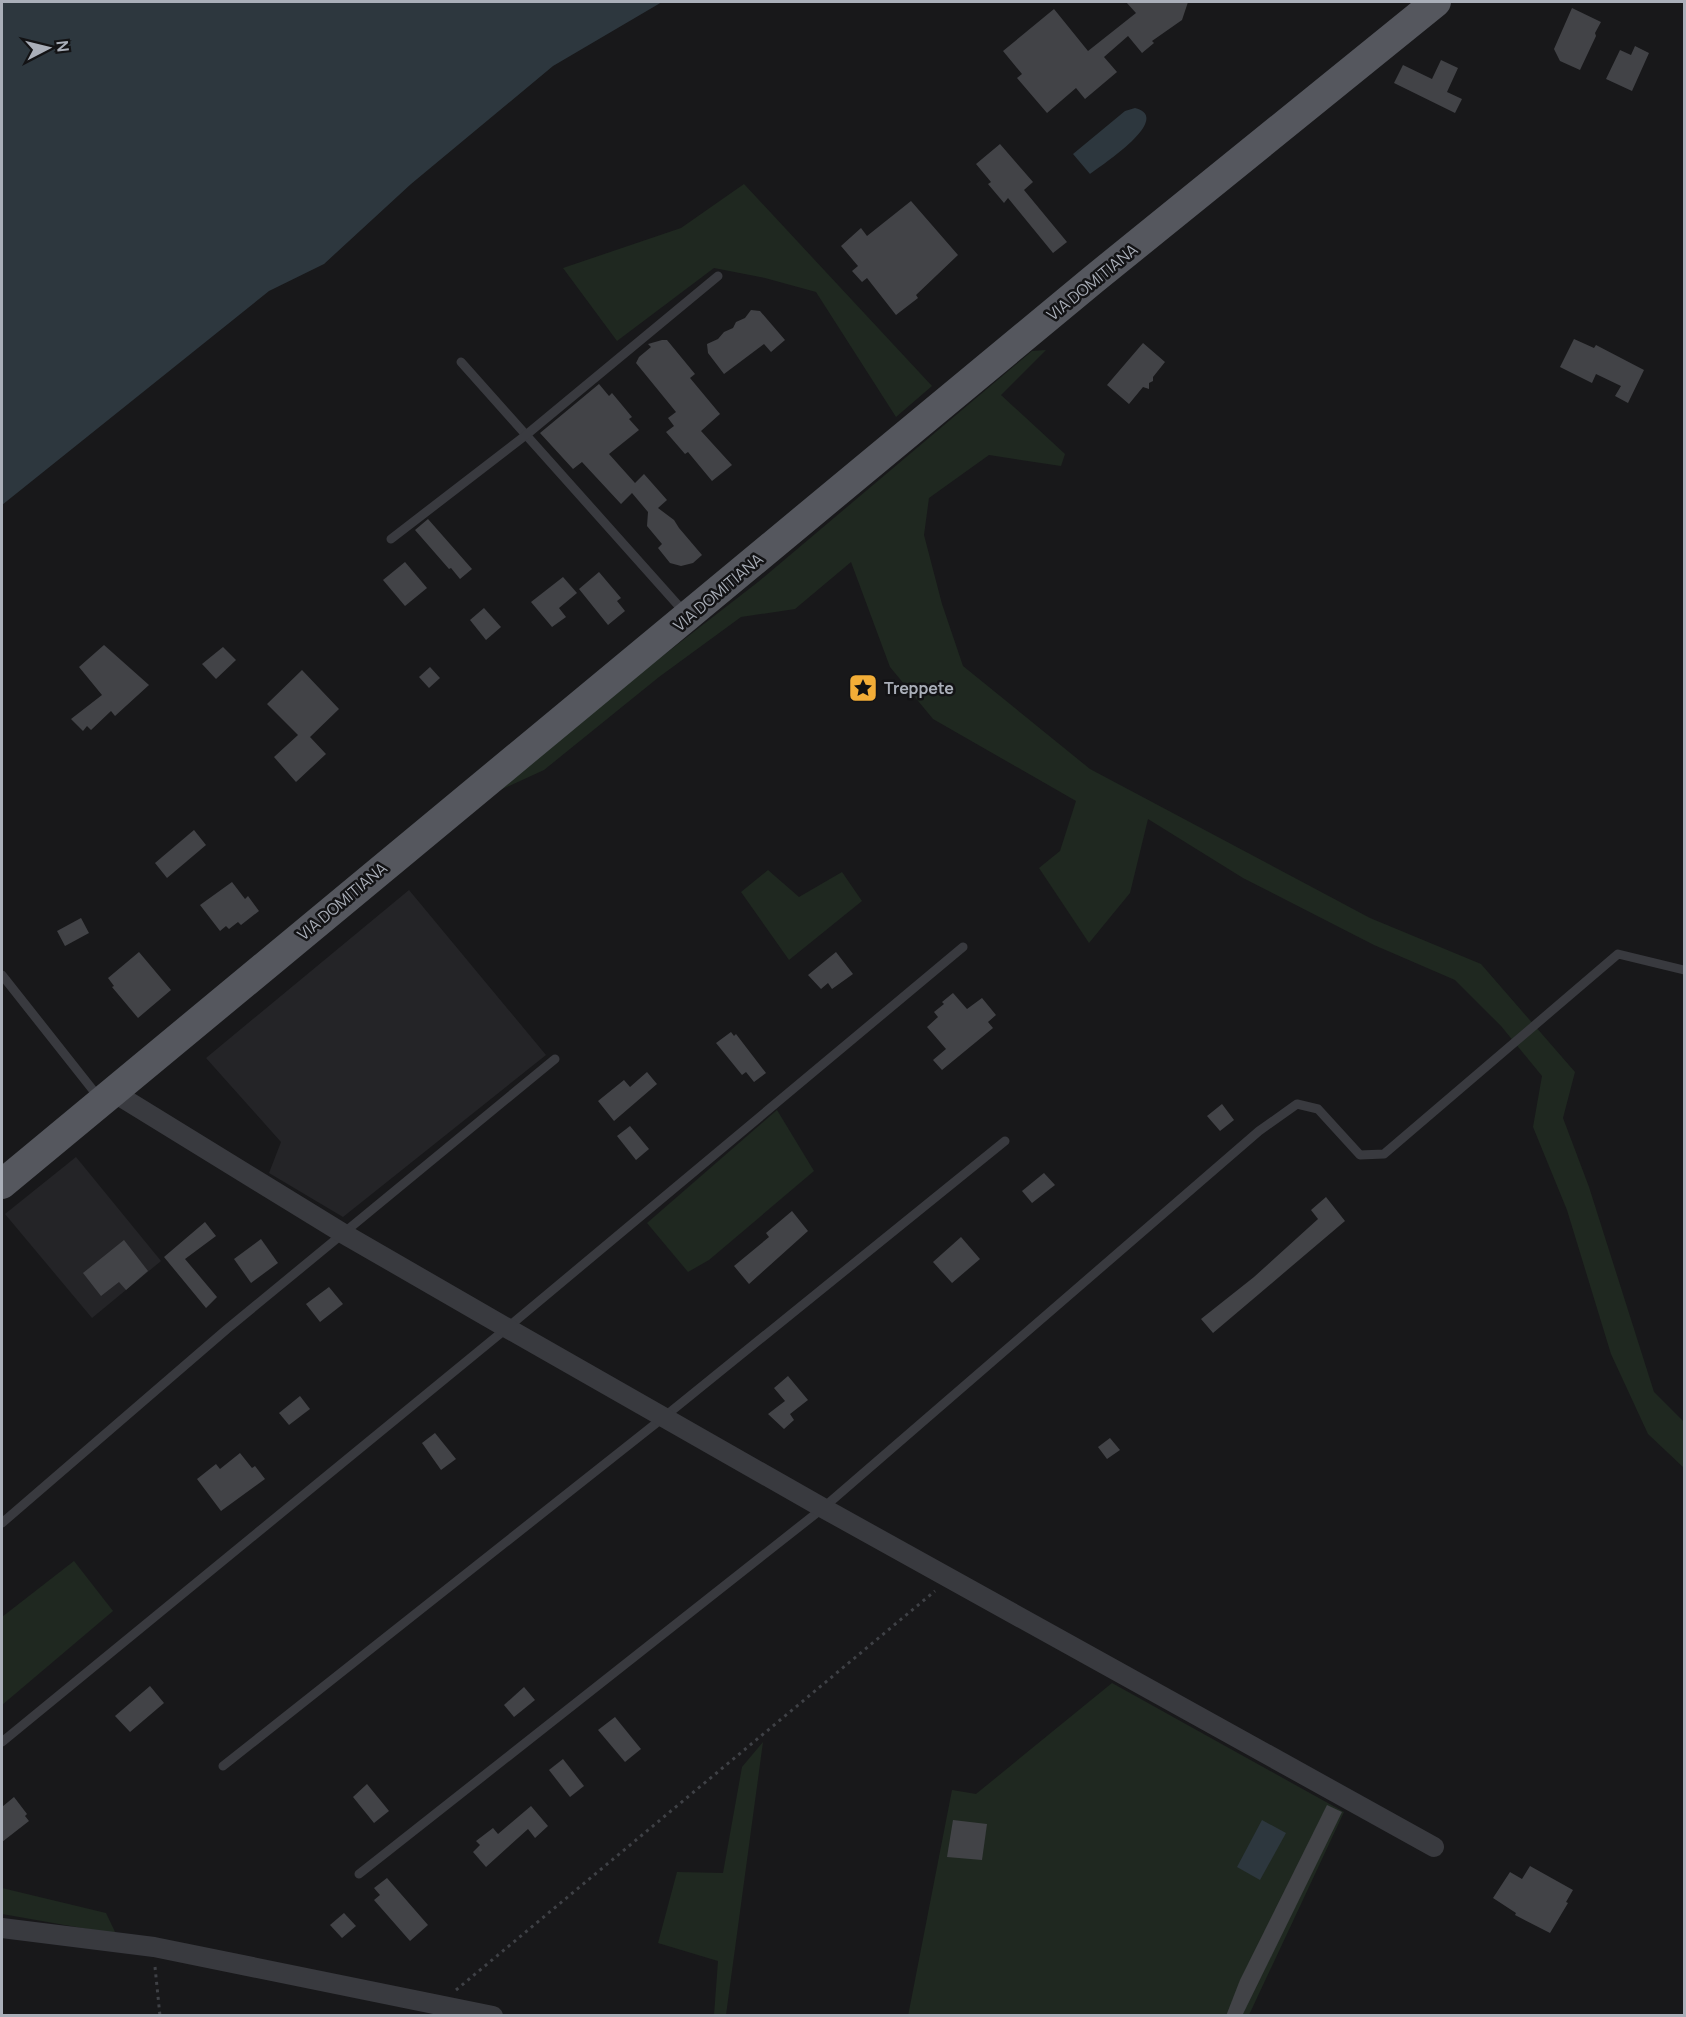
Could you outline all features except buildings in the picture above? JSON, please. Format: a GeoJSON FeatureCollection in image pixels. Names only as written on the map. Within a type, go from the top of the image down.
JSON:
{"type":"FeatureCollection","features":[{"type":"Feature","properties":{"kind":"main road","name":"VIA DOMITIANA"},"geometry":{"type":"LineString","coordinates":[[2,1184],[359,886],[1077,294],[1436,2]]}},
{"type":"Feature","properties":{"kind":"street"},"geometry":{"type":"LineString","coordinates":[[107,1097],[823,1508],[1434,1847]]}},
{"type":"Feature","properties":{"kind":"street"},"geometry":{"type":"LineString","coordinates":[[2,1928],[154,1947],[493,2016]]}},
{"type":"Feature","properties":{"kind":"lane"},"geometry":{"type":"LineString","coordinates":[[391,539],[526,435],[718,276]]}},
{"type":"Feature","properties":{"kind":"lane"},"geometry":{"type":"LineString","coordinates":[[461,362],[688,617]]}},
{"type":"Feature","properties":{"kind":"lane"},"geometry":{"type":"LineString","coordinates":[[2,1742],[507,1328],[963,947]]}},
{"type":"Feature","properties":{"kind":"lane"},"geometry":{"type":"LineString","coordinates":[[358,1874],[823,1508],[1259,1131],[1297,1104],[1318,1109],[1360,1155],[1384,1154],[1618,954],[1684,970]]}},
{"type":"Feature","properties":{"kind":"lane"},"geometry":{"type":"LineString","coordinates":[[2,975],[107,1097]]}},
{"type":"Feature","properties":{"kind":"lane"},"geometry":{"type":"LineString","coordinates":[[2,1523],[200,1352],[555,1059]]}},
{"type":"Feature","properties":{"kind":"lane"},"geometry":{"type":"LineString","coordinates":[[223,1766],[664,1417],[1005,1141]]}},
{"type":"Feature","properties":{"kind":"path"},"geometry":{"type":"LineString","coordinates":[[440,2004],[950,1578]]}},
{"type":"Feature","properties":{"kind":"path"},"geometry":{"type":"LineString","coordinates":[[154,1947],[160,2016]]}},
{"type":"Feature","properties":{"kind":"shaded area"},"geometry":{"type":"Polygon","coordinates":[[[2,2],[662,2],[553,66],[411,184],[324,264],[269,291],[2,505],[2,2]]]}},
{"type":"Feature","properties":{"kind":"shaded area"},"geometry":{"type":"Polygon","coordinates":[[[1135,108],[1145,113],[1146,121],[1141,131],[1120,152],[1090,174],[1073,154],[1125,111],[1135,108]]]}},
{"type":"Feature","properties":{"kind":"shaded area"},"geometry":{"type":"Polygon","coordinates":[[[744,184],[932,386],[896,417],[816,292],[765,278],[714,268],[617,341],[563,268],[681,228],[744,184]]]}},
{"type":"Feature","properties":{"kind":"shaded area"},"geometry":{"type":"Polygon","coordinates":[[[1046,350],[1001,395],[1065,454],[1061,466],[989,455],[929,498],[924,535],[942,604],[963,666],[1090,769],[1370,918],[1481,964],[1575,1072],[1563,1118],[1589,1187],[1654,1392],[1684,1422],[1684,1468],[1648,1434],[1611,1354],[1567,1210],[1533,1127],[1542,1076],[1501,1026],[1455,980],[1374,945],[1243,878],[1148,819],[1130,893],[1089,943],[1039,868],[1060,851],[1076,801],[933,719],[890,667],[851,562],[795,609],[741,617],[659,677],[544,770],[498,791],[571,727],[758,582],[1032,351],[1046,350]]]}},
{"type":"Feature","properties":{"kind":"shaded area"},"geometry":{"type":"Polygon","coordinates":[[[768,870],[799,897],[842,872],[862,901],[789,960],[741,892],[768,870]]]}},
{"type":"Feature","properties":{"kind":"shaded area"},"geometry":{"type":"Polygon","coordinates":[[[409,890],[546,1055],[343,1217],[269,1173],[281,1142],[206,1058],[409,890]]]}},
{"type":"Feature","properties":{"kind":"shaded area"},"geometry":{"type":"Polygon","coordinates":[[[777,1110],[814,1171],[709,1260],[688,1272],[647,1223],[777,1110]]]}},
{"type":"Feature","properties":{"kind":"shaded area"},"geometry":{"type":"Polygon","coordinates":[[[76,1157],[161,1261],[92,1318],[5,1214],[76,1157]]]}},
{"type":"Feature","properties":{"kind":"shaded area"},"geometry":{"type":"Polygon","coordinates":[[[74,1561],[113,1611],[2,1705],[2,1617],[74,1561]]]}},
{"type":"Feature","properties":{"kind":"shaded area"},"geometry":{"type":"Polygon","coordinates":[[[1112,1683],[1344,1812],[1249,2015],[908,2016],[952,1790],[976,1794],[1112,1683]]]}},
{"type":"Feature","properties":{"kind":"shaded area"},"geometry":{"type":"Polygon","coordinates":[[[763,1742],[726,2015],[714,2015],[718,1961],[658,1943],[677,1872],[723,1873],[742,1767],[763,1742]]]}},
{"type":"Feature","properties":{"kind":"shaded area"},"geometry":{"type":"Polygon","coordinates":[[[1262,1820],[1286,1833],[1260,1880],[1237,1867],[1262,1820]]]}},
{"type":"Feature","properties":{"kind":"shaded area"},"geometry":{"type":"Polygon","coordinates":[[[2,1888],[106,1913],[116,1934],[2,1914],[2,1888]]]}},
{"type":"Feature","properties":{"kind":"place","name":"Treppete"},"geometry":{"type":"Point","coordinates":[863,688]}}]}
